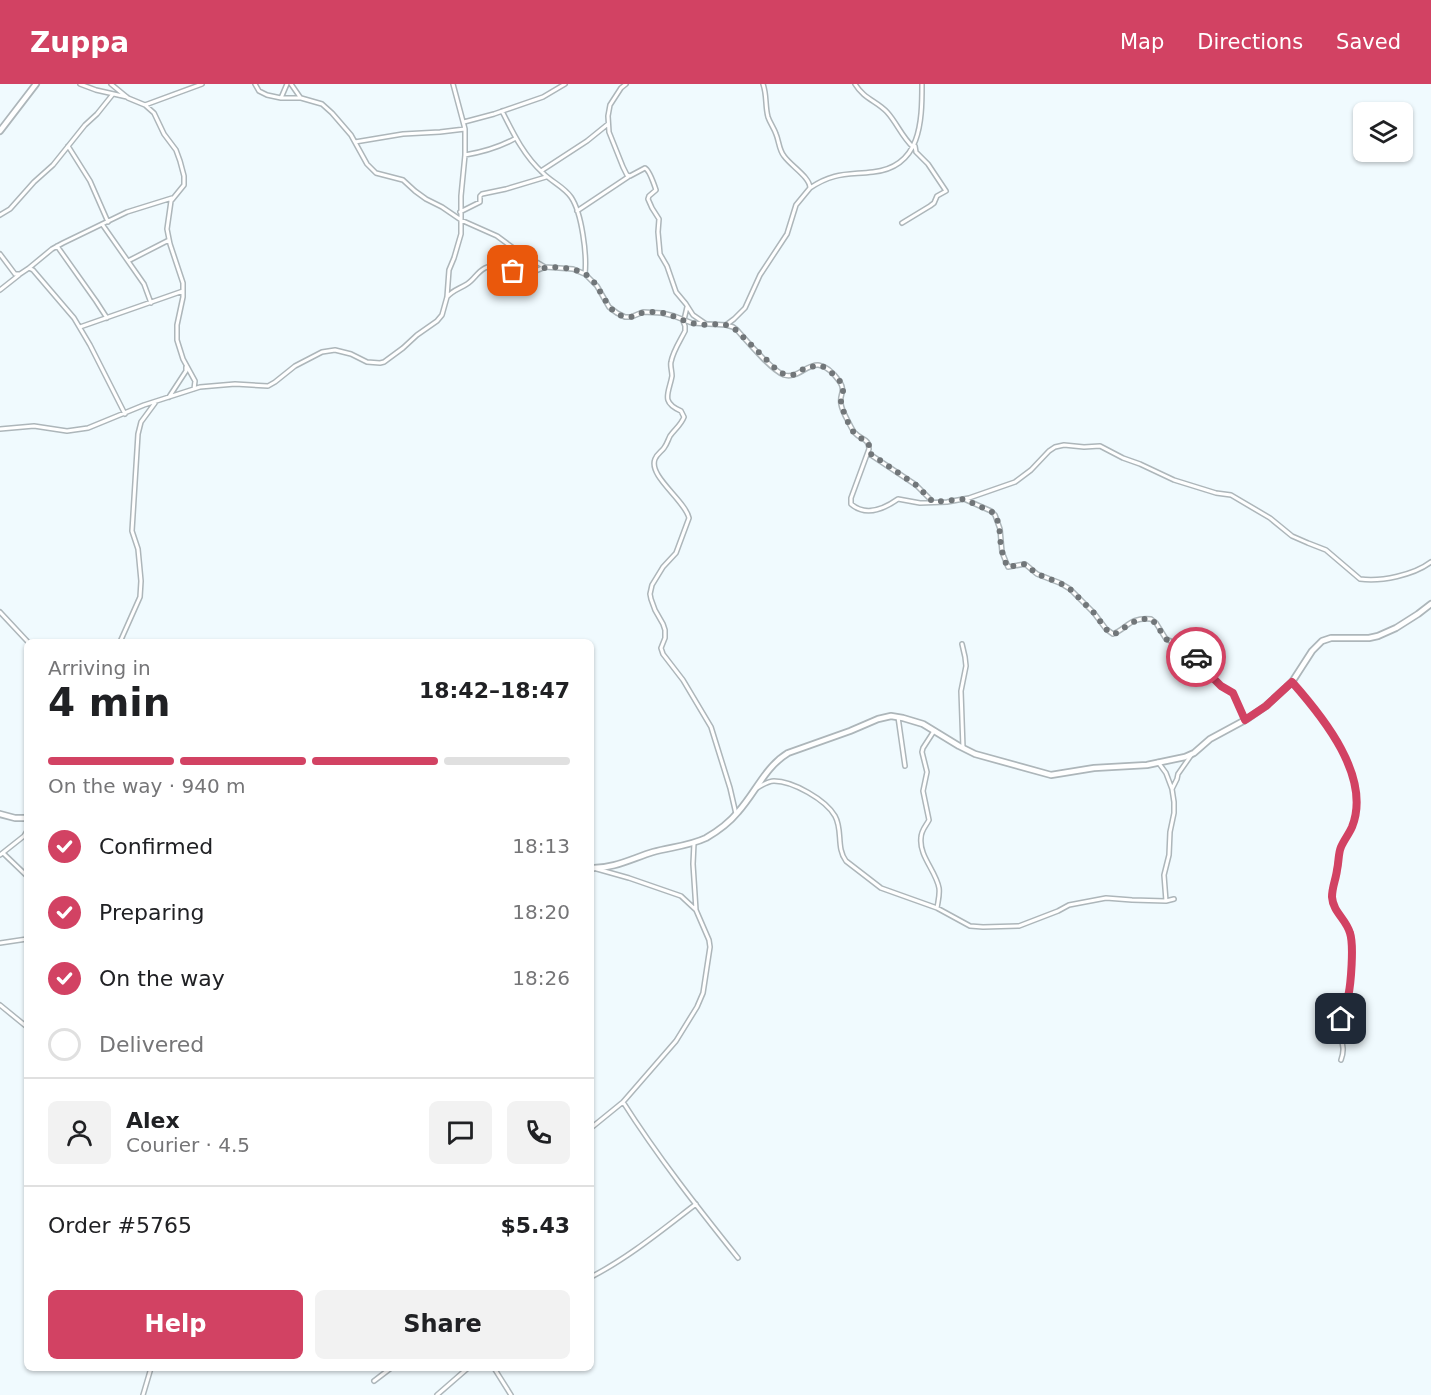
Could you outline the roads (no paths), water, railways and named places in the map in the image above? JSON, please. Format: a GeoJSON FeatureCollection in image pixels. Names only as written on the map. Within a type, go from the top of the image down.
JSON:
{"type":"FeatureCollection","features":[{"type":"Feature","properties":{"kind":"street"},"geometry":{"type":"LineString","coordinates":[[0,131],[36,84]]}},
{"type":"Feature","properties":{"kind":"street"},"geometry":{"type":"LineString","coordinates":[[80,84],[145,105],[154,113],[166,137],[176,150],[183,170],[184,185],[170,205],[167,229],[181,275],[183,291],[176,333],[180,352],[196,384],[200,387]]}},
{"type":"Feature","properties":{"kind":"street"},"geometry":{"type":"LineString","coordinates":[[111,84],[128,98]]}},
{"type":"Feature","properties":{"kind":"street"},"geometry":{"type":"LineString","coordinates":[[116,88],[119,84]]}},
{"type":"Feature","properties":{"kind":"street"},"geometry":{"type":"LineString","coordinates":[[145,105],[202,84]]}},
{"type":"Feature","properties":{"kind":"street"},"geometry":{"type":"LineString","coordinates":[[255,84],[263,94],[281,98],[301,98],[326,106],[376,173],[403,180],[418,194],[461,219],[497,236],[545,267]]}},
{"type":"Feature","properties":{"kind":"street"},"geometry":{"type":"LineString","coordinates":[[281,98],[289,84],[301,98]]}},
{"type":"Feature","properties":{"kind":"street"},"geometry":{"type":"LineString","coordinates":[[0,429],[34,426],[68,430],[82,429],[200,387],[235,384],[268,386],[316,353],[328,350],[344,352],[367,362],[384,362],[437,321],[442,315],[447,297],[449,270],[461,234],[460,212],[465,155],[464,122],[453,84]]}},
{"type":"Feature","properties":{"kind":"street"},"geometry":{"type":"LineString","coordinates":[[464,122],[543,97],[565,84]]}},
{"type":"Feature","properties":{"kind":"street"},"geometry":{"type":"LineString","coordinates":[[627,84],[621,88],[610,105],[608,124],[622,167],[628,176]]}},
{"type":"Feature","properties":{"kind":"street"},"geometry":{"type":"LineString","coordinates":[[763,84],[768,118],[777,135],[781,152],[809,180],[810,188]]}},
{"type":"Feature","properties":{"kind":"street"},"geometry":{"type":"LineString","coordinates":[[855,84],[863,95],[886,111],[946,191],[938,196],[932,205],[902,223]]}},
{"type":"Feature","properties":{"kind":"street"},"geometry":{"type":"LineString","coordinates":[[726,325],[745,308],[760,275],[785,238],[796,205],[810,188],[835,176],[876,172],[901,162],[914,146],[922,108],[922,84]]}},
{"type":"Feature","properties":{"kind":"street"},"geometry":{"type":"LineString","coordinates":[[0,215],[10,209],[52,165],[113,94]]}},
{"type":"Feature","properties":{"kind":"street"},"geometry":{"type":"LineString","coordinates":[[154,102],[154,113]]}},
{"type":"Feature","properties":{"kind":"street"},"geometry":{"type":"LineString","coordinates":[[502,111],[516,138],[541,172],[572,198],[586,255],[585,274]]}},
{"type":"Feature","properties":{"kind":"street"},"geometry":{"type":"LineString","coordinates":[[541,172],[608,124]]}},
{"type":"Feature","properties":{"kind":"street"},"geometry":{"type":"LineString","coordinates":[[355,142],[403,134],[465,129]]}},
{"type":"Feature","properties":{"kind":"street"},"geometry":{"type":"LineString","coordinates":[[465,155],[499,147],[516,138]]}},
{"type":"Feature","properties":{"kind":"street"},"geometry":{"type":"LineString","coordinates":[[68,146],[90,181],[108,222]]}},
{"type":"Feature","properties":{"kind":"street"},"geometry":{"type":"LineString","coordinates":[[577,211],[628,176],[645,168],[649,171],[656,190],[648,199],[659,219],[660,254],[667,266],[674,288],[694,317],[706,324]]}},
{"type":"Feature","properties":{"kind":"street"},"geometry":{"type":"LineString","coordinates":[[460,212],[480,202],[482,194],[547,177]]}},
{"type":"Feature","properties":{"kind":"street"},"geometry":{"type":"LineString","coordinates":[[0,290],[57,246],[135,209],[173,198]]}},
{"type":"Feature","properties":{"kind":"street"},"geometry":{"type":"LineString","coordinates":[[105,214],[114,219]]}},
{"type":"Feature","properties":{"kind":"street"},"geometry":{"type":"LineString","coordinates":[[102,224],[144,284],[151,303]]}},
{"type":"Feature","properties":{"kind":"street"},"geometry":{"type":"LineString","coordinates":[[128,261],[169,240]]}},
{"type":"Feature","properties":{"kind":"street"},"geometry":{"type":"LineString","coordinates":[[57,246],[107,318]]}},
{"type":"Feature","properties":{"kind":"street"},"geometry":{"type":"LineString","coordinates":[[0,254],[15,274],[20,274]]}},
{"type":"Feature","properties":{"kind":"street"},"geometry":{"type":"LineString","coordinates":[[447,297],[454,290],[469,283],[479,272],[492,266],[520,274],[545,267],[573,269],[585,274],[597,286],[609,307],[621,315],[631,317],[643,312],[656,312],[694,324],[733,327],[780,373],[793,375],[807,367],[822,366],[834,375],[843,389],[840,401],[854,433],[869,444],[851,498],[853,506],[868,510],[886,508],[898,499],[914,503],[964,499],[1015,482],[1055,447],[1100,446],[1174,480],[1216,493],[1231,495],[1270,518],[1292,536],[1326,550],[1360,579],[1390,579],[1420,569],[1431,562]]}},
{"type":"Feature","properties":{"kind":"street"},"geometry":{"type":"LineString","coordinates":[[29,268],[80,327],[125,414]]}},
{"type":"Feature","properties":{"kind":"street"},"geometry":{"type":"LineString","coordinates":[[80,327],[183,291]]}},
{"type":"Feature","properties":{"kind":"street"},"geometry":{"type":"LineString","coordinates":[[688,306],[683,320],[685,331],[671,361],[672,375],[667,397],[669,403],[681,411],[684,417],[665,447],[655,458],[654,464],[667,488],[685,508],[689,518],[676,553],[655,579],[650,594],[652,605],[665,630],[661,648],[663,654],[683,680],[711,727],[736,814]]}},
{"type":"Feature","properties":{"kind":"street"},"geometry":{"type":"LineString","coordinates":[[733,327],[735,319]]}},
{"type":"Feature","properties":{"kind":"street"},"geometry":{"type":"LineString","coordinates":[[169,397],[186,371],[186,365]]}},
{"type":"Feature","properties":{"kind":"street"},"geometry":{"type":"LineString","coordinates":[[194,389],[196,384]]}},
{"type":"Feature","properties":{"kind":"street"},"geometry":{"type":"LineString","coordinates":[[121,639],[137,604],[141,581],[140,563],[132,527],[138,434],[141,422],[156,401]]}},
{"type":"Feature","properties":{"kind":"street"},"geometry":{"type":"LineString","coordinates":[[868,452],[916,485],[933,502]]}},
{"type":"Feature","properties":{"kind":"street"},"geometry":{"type":"LineString","coordinates":[[964,499],[995,515],[999,524],[1001,548],[1007,567],[1025,564],[1037,574],[1066,586],[1113,634],[1137,620],[1151,619],[1166,639],[1190,650],[1207,667],[1210,675],[1221,686],[1233,693],[1245,720]]}},
{"type":"Feature","properties":{"kind":"street"},"geometry":{"type":"LineString","coordinates":[[1173,789],[1178,774],[1192,754],[1210,739],[1266,706],[1292,682],[1322,641],[1331,638],[1378,636],[1396,628],[1431,604]]}},
{"type":"Feature","properties":{"kind":"street"},"geometry":{"type":"LineString","coordinates":[[0,612],[25,639]]}},
{"type":"Feature","properties":{"kind":"street"},"geometry":{"type":"LineString","coordinates":[[962,644],[966,666],[961,691],[963,748]]}},
{"type":"Feature","properties":{"kind":"street"},"geometry":{"type":"LineString","coordinates":[[1292,682],[1316,711],[1339,745],[1357,795],[1356,816],[1339,850],[1332,896],[1337,912],[1350,931],[1352,942],[1348,995],[1339,1026],[1344,1048],[1341,1060]]}},
{"type":"Feature","properties":{"kind":"street"},"geometry":{"type":"LineString","coordinates":[[594,868],[616,865],[694,843],[718,831],[736,814],[770,766],[788,753],[891,716],[915,721],[963,748],[988,758],[1051,775],[1094,768],[1147,765],[1192,754]]}},
{"type":"Feature","properties":{"kind":"street"},"geometry":{"type":"LineString","coordinates":[[898,717],[905,766]]}},
{"type":"Feature","properties":{"kind":"street"},"geometry":{"type":"LineString","coordinates":[[934,731],[922,752],[927,772],[923,791],[929,820],[922,830],[921,838],[922,848],[939,888],[936,908]]}},
{"type":"Feature","properties":{"kind":"street"},"geometry":{"type":"LineString","coordinates":[[1158,762],[1167,773],[1173,789],[1174,802],[1169,855],[1164,875],[1166,901]]}},
{"type":"Feature","properties":{"kind":"street"},"geometry":{"type":"LineString","coordinates":[[755,789],[770,781],[780,781],[792,784],[824,803],[836,817],[840,834],[840,850],[846,861],[881,888],[936,908],[970,926],[1019,926],[1069,905],[1106,898],[1166,901],[1174,899]]}},
{"type":"Feature","properties":{"kind":"street"},"geometry":{"type":"LineString","coordinates":[[0,814],[24,818]]}},
{"type":"Feature","properties":{"kind":"street"},"geometry":{"type":"LineString","coordinates":[[24,836],[2,854],[24,873]]}},
{"type":"Feature","properties":{"kind":"street"},"geometry":{"type":"LineString","coordinates":[[694,843],[696,910]]}},
{"type":"Feature","properties":{"kind":"street"},"geometry":{"type":"LineString","coordinates":[[594,868],[677,894],[689,902],[696,910],[707,933],[710,947],[703,993],[676,1041],[623,1102],[594,1126]]}},
{"type":"Feature","properties":{"kind":"street"},"geometry":{"type":"LineString","coordinates":[[0,943],[24,939]]}},
{"type":"Feature","properties":{"kind":"street"},"geometry":{"type":"LineString","coordinates":[[0,1005],[24,1025]]}},
{"type":"Feature","properties":{"kind":"street"},"geometry":{"type":"LineString","coordinates":[[623,1102],[738,1258]]}},
{"type":"Feature","properties":{"kind":"street"},"geometry":{"type":"LineString","coordinates":[[594,1275],[627,1255],[696,1204]]}},
{"type":"Feature","properties":{"kind":"street"},"geometry":{"type":"LineString","coordinates":[[143,1395],[150,1371]]}},
{"type":"Feature","properties":{"kind":"street"},"geometry":{"type":"LineString","coordinates":[[374,1381],[388,1371]]}},
{"type":"Feature","properties":{"kind":"street"},"geometry":{"type":"LineString","coordinates":[[437,1395],[465,1371]]}},
{"type":"Feature","properties":{"kind":"street"},"geometry":{"type":"LineString","coordinates":[[496,1371],[510,1395]]}}]}
